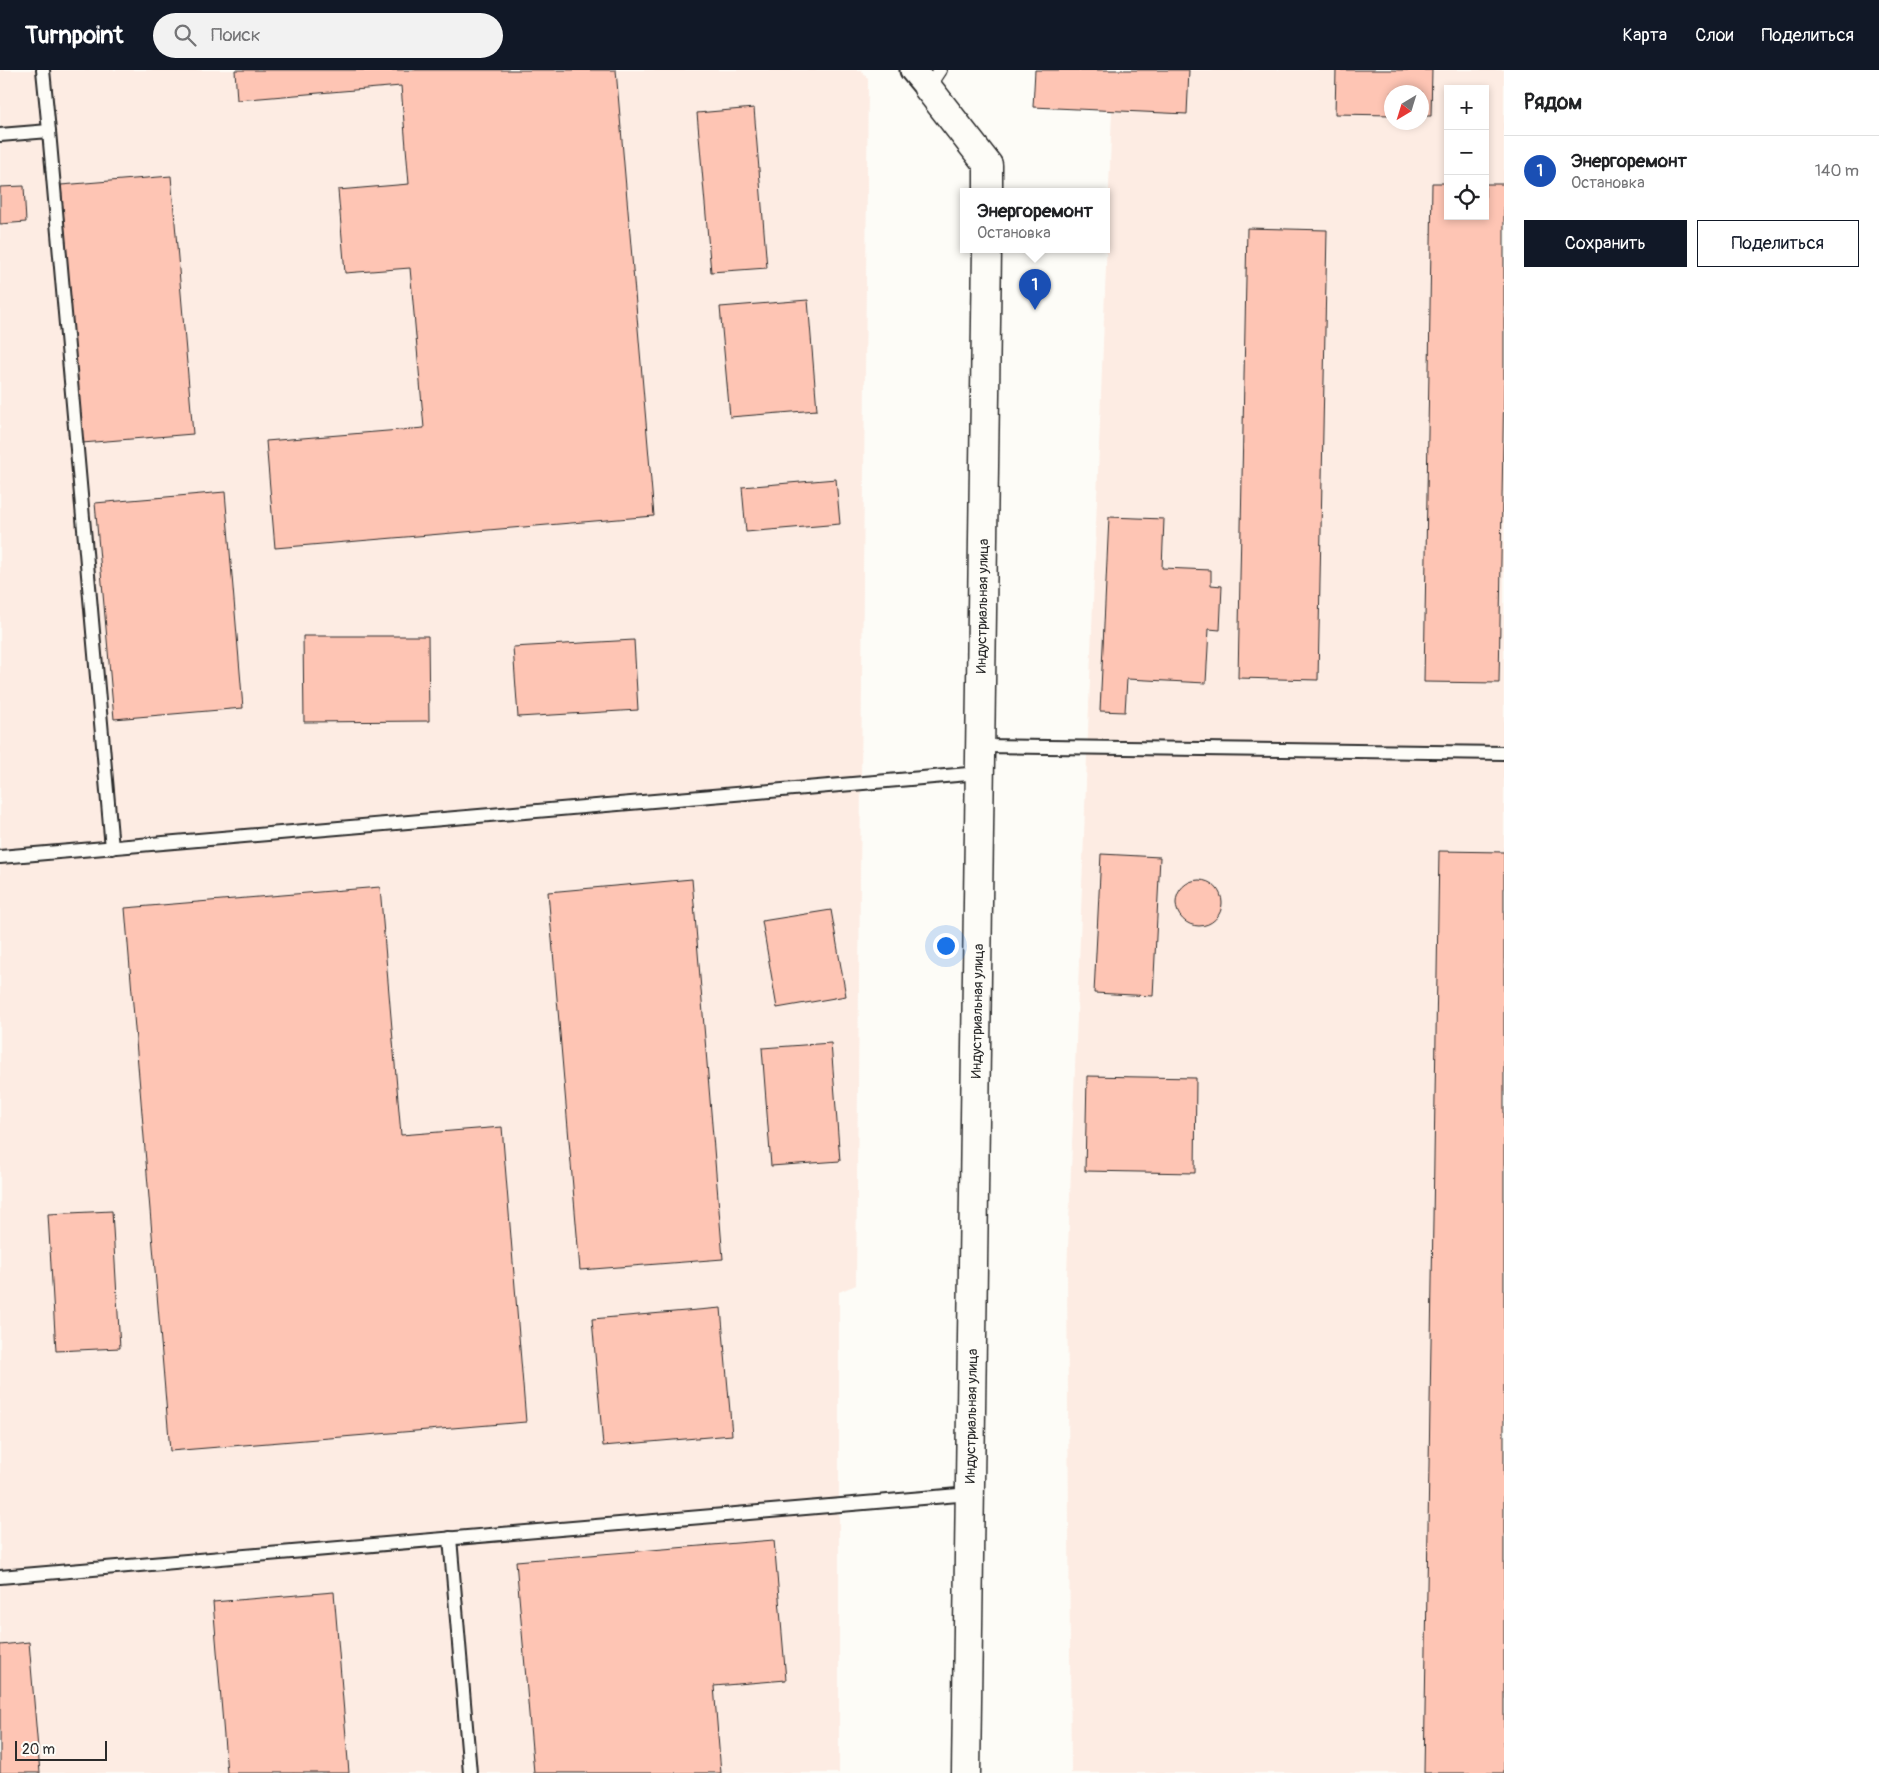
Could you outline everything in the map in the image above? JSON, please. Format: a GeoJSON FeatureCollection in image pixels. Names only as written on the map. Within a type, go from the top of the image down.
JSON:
{"type":"FeatureCollection","features":[{"type":"Feature","properties":{"kind":"street"},"geometry":{"type":"LineString","coordinates":[[926,74],[988,165],[988,188]]}},
{"type":"Feature","properties":{"kind":"street","name":"Индустриальная улица"},"geometry":{"type":"LineString","coordinates":[[966,1773],[987,253]]}},
{"type":"Feature","properties":{"kind":"lane"},"geometry":{"type":"LineString","coordinates":[[44,70],[112,848]]}},
{"type":"Feature","properties":{"kind":"lane"},"geometry":{"type":"LineString","coordinates":[[0,135],[49,131]]}},
{"type":"Feature","properties":{"kind":"lane"},"geometry":{"type":"LineString","coordinates":[[980,746],[1504,753]]}},
{"type":"Feature","properties":{"kind":"lane"},"geometry":{"type":"LineString","coordinates":[[0,857],[980,773]]}},
{"type":"Feature","properties":{"kind":"lane"},"geometry":{"type":"LineString","coordinates":[[0,1577],[970,1494]]}},
{"type":"Feature","properties":{"kind":"lane"},"geometry":{"type":"LineString","coordinates":[[450,1538],[470,1773]]}},
{"type":"Feature","properties":{"kind":"shaded area"},"geometry":{"type":"Polygon","coordinates":[[[0,70],[861,70],[868,79],[856,1285],[839,1292],[839,1773],[0,1773],[0,70]]]}},
{"type":"Feature","properties":{"kind":"shaded area"},"geometry":{"type":"Polygon","coordinates":[[[1035,70],[1504,70],[1504,1773],[1071,1773],[1067,1274],[1107,253],[1110,253],[1109,188],[1112,111],[1033,107],[1035,70]]]}},
{"type":"Feature","properties":{"kind":"building"},"geometry":{"type":"Polygon","coordinates":[[[235,70],[616,70],[654,516],[275,548],[266,441],[424,428],[410,268],[345,273],[338,190],[409,184],[401,86],[237,100],[235,70]]]}},
{"type":"Feature","properties":{"kind":"building"},"geometry":{"type":"Polygon","coordinates":[[[1035,70],[1189,70],[1187,114],[1033,107],[1035,70]]]}},
{"type":"Feature","properties":{"kind":"building"},"geometry":{"type":"Polygon","coordinates":[[[1336,70],[1432,70],[1431,116],[1429,116],[1429,85],[1384,85],[1384,115],[1335,114],[1336,70]]]}},
{"type":"Feature","properties":{"kind":"building"},"geometry":{"type":"Polygon","coordinates":[[[754,108],[767,268],[711,272],[697,113],[754,108]]]}},
{"type":"Feature","properties":{"kind":"building"},"geometry":{"type":"Polygon","coordinates":[[[171,176],[193,434],[82,443],[61,185],[171,176]]]}},
{"type":"Feature","properties":{"kind":"building"},"geometry":{"type":"Polygon","coordinates":[[[1432,183],[1444,183],[1444,220],[1489,220],[1489,184],[1504,184],[1504,378],[1499,683],[1424,682],[1432,183]]]}},
{"type":"Feature","properties":{"kind":"building"},"geometry":{"type":"Polygon","coordinates":[[[24,186],[26,222],[0,224],[0,187],[24,186]]]}},
{"type":"Feature","properties":{"kind":"building"},"geometry":{"type":"Polygon","coordinates":[[[1247,228],[1327,230],[1318,680],[1238,678],[1247,228]]]}},
{"type":"Feature","properties":{"kind":"building"},"geometry":{"type":"Polygon","coordinates":[[[808,300],[817,410],[730,417],[720,307],[808,300]]]}},
{"type":"Feature","properties":{"kind":"building"},"geometry":{"type":"Polygon","coordinates":[[[836,479],[840,524],[746,532],[742,487],[836,479]]]}},
{"type":"Feature","properties":{"kind":"building"},"geometry":{"type":"Polygon","coordinates":[[[225,492],[243,708],[114,719],[95,503],[225,492]]]}},
{"type":"Feature","properties":{"kind":"building"},"geometry":{"type":"Polygon","coordinates":[[[1109,517],[1164,519],[1162,568],[1211,570],[1211,585],[1222,586],[1220,630],[1209,629],[1206,683],[1127,679],[1125,712],[1100,711],[1109,517]]]}},
{"type":"Feature","properties":{"kind":"building"},"geometry":{"type":"Polygon","coordinates":[[[303,636],[428,636],[429,721],[304,722],[303,636]]]}},
{"type":"Feature","properties":{"kind":"building"},"geometry":{"type":"Polygon","coordinates":[[[634,640],[638,710],[518,717],[513,647],[634,640]]]}},
{"type":"Feature","properties":{"kind":"building"},"geometry":{"type":"Polygon","coordinates":[[[1439,851],[1504,852],[1504,1773],[1424,1773],[1439,851]]]}},
{"type":"Feature","properties":{"kind":"building"},"geometry":{"type":"Polygon","coordinates":[[[1101,854],[1160,857],[1153,996],[1094,993],[1101,854]]]}},
{"type":"Feature","properties":{"kind":"building"},"geometry":{"type":"Polygon","coordinates":[[[692,879],[723,1259],[580,1270],[548,892],[692,879]]]}},
{"type":"Feature","properties":{"kind":"building"},"geometry":{"type":"Polygon","coordinates":[[[1199,880],[1212,884],[1218,890],[1222,903],[1218,916],[1212,922],[1199,926],[1186,922],[1180,916],[1176,903],[1180,890],[1186,884],[1199,880]]]}},
{"type":"Feature","properties":{"kind":"building"},"geometry":{"type":"Polygon","coordinates":[[[380,887],[401,1135],[502,1127],[526,1422],[170,1451],[125,908],[380,887]]]}},
{"type":"Feature","properties":{"kind":"building"},"geometry":{"type":"Polygon","coordinates":[[[831,910],[846,996],[777,1008],[762,921],[831,910]]]}},
{"type":"Feature","properties":{"kind":"building"},"geometry":{"type":"Polygon","coordinates":[[[831,1043],[840,1161],[771,1166],[762,1048],[831,1043]]]}},
{"type":"Feature","properties":{"kind":"building"},"geometry":{"type":"Polygon","coordinates":[[[1087,1076],[1196,1078],[1195,1173],[1085,1171],[1087,1076]]]}},
{"type":"Feature","properties":{"kind":"building"},"geometry":{"type":"Polygon","coordinates":[[[112,1211],[120,1348],[56,1351],[48,1214],[112,1211]]]}},
{"type":"Feature","properties":{"kind":"building"},"geometry":{"type":"Polygon","coordinates":[[[721,1308],[732,1435],[603,1446],[592,1319],[721,1308]]]}},
{"type":"Feature","properties":{"kind":"building"},"geometry":{"type":"Polygon","coordinates":[[[774,1540],[786,1680],[714,1686],[721,1773],[534,1773],[516,1561],[774,1540]]]}},
{"type":"Feature","properties":{"kind":"building"},"geometry":{"type":"Polygon","coordinates":[[[334,1592],[349,1773],[227,1773],[213,1602],[334,1592]]]}},
{"type":"Feature","properties":{"kind":"building"},"geometry":{"type":"Polygon","coordinates":[[[29,1642],[40,1773],[0,1773],[0,1645],[29,1642]]]}},
{"type":"Feature","properties":{"kind":"place","name":"Энергоремонт"},"geometry":{"type":"Point","coordinates":[1035,310]}}]}
